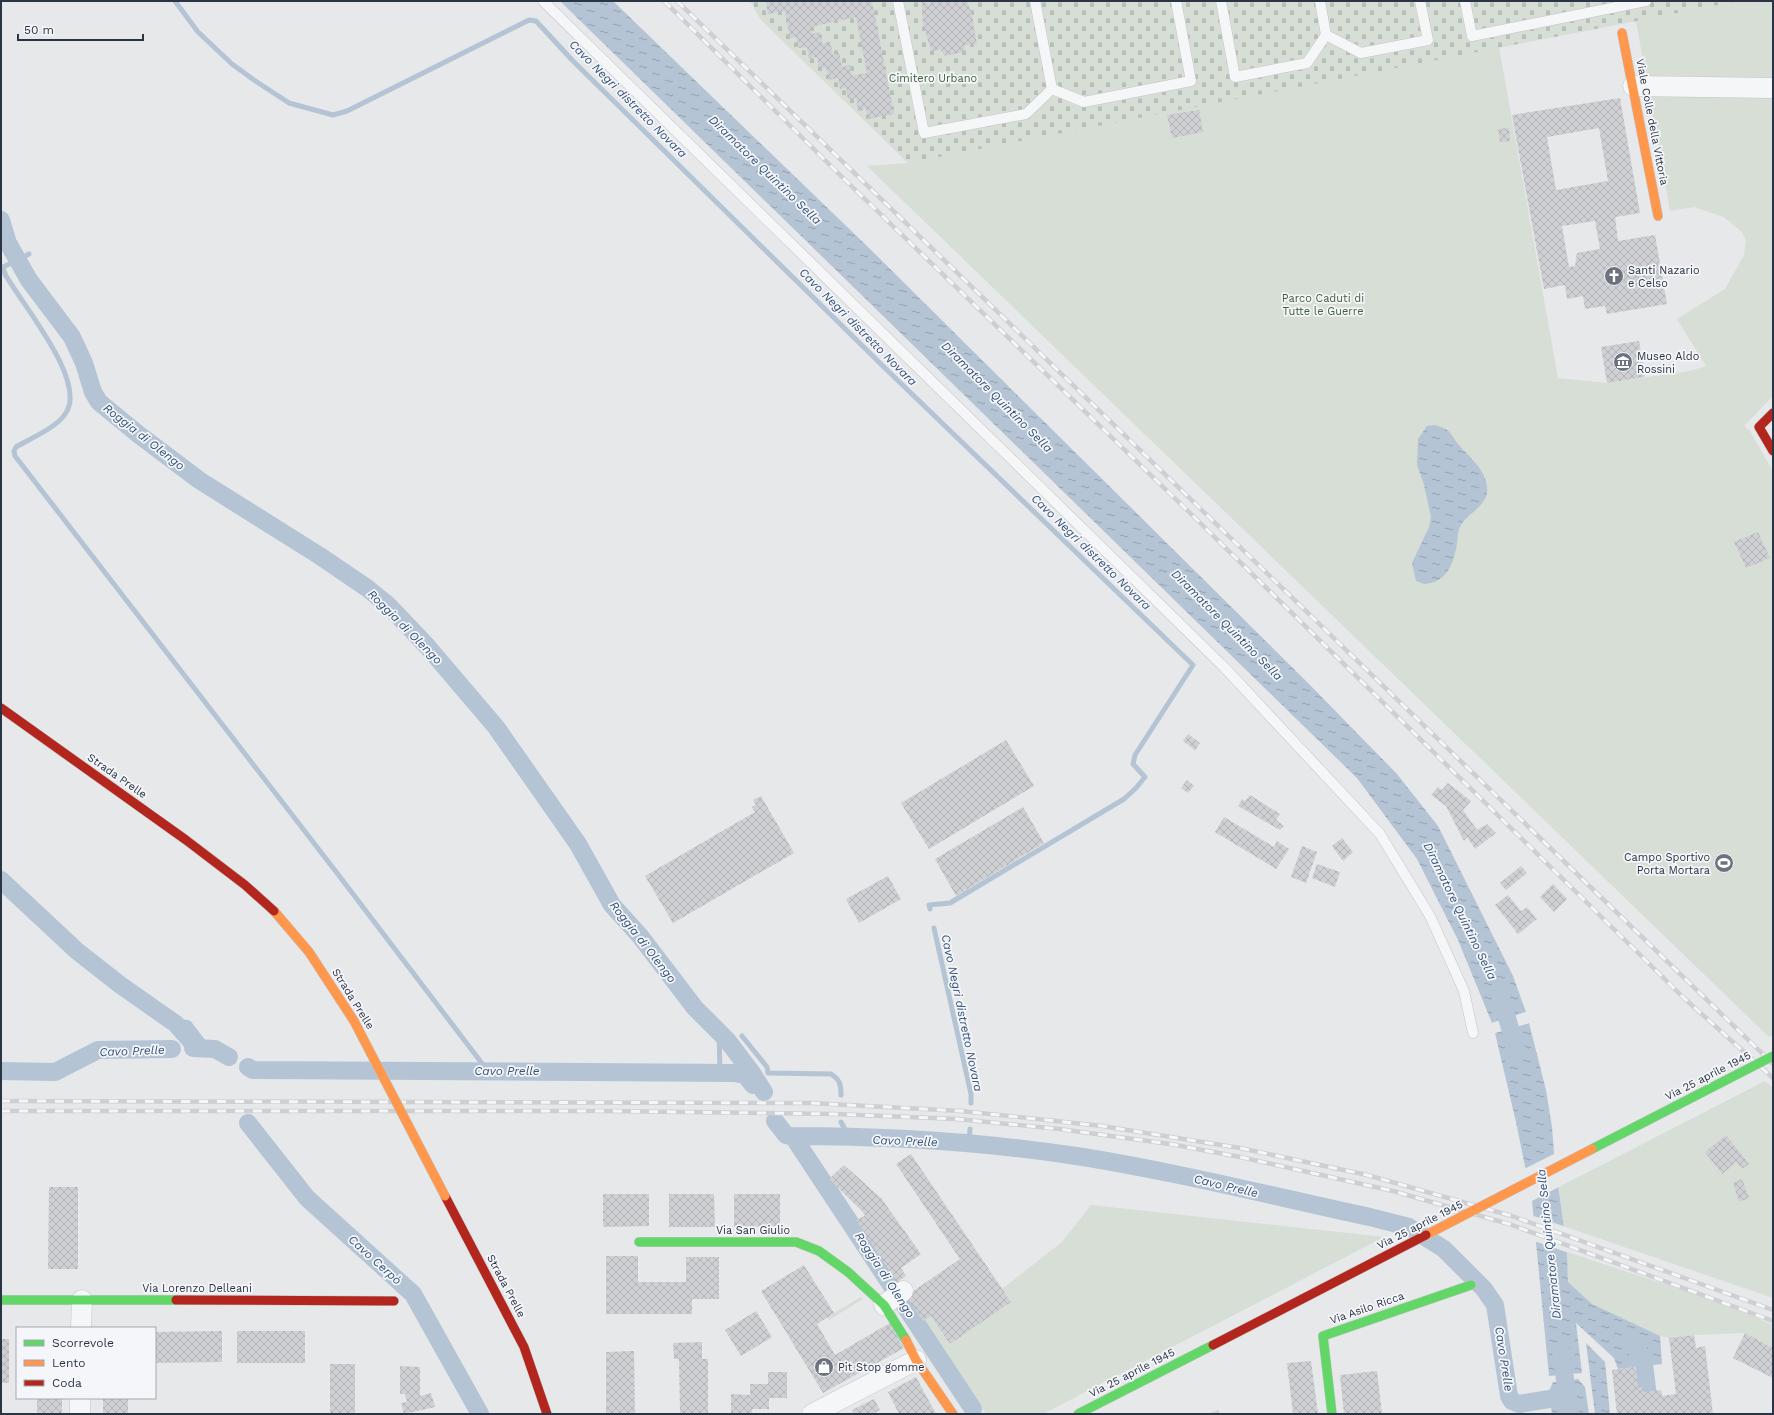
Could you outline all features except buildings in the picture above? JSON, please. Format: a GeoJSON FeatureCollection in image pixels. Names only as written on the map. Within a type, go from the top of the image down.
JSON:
{"type":"FeatureCollection","features":[{"type":"Feature","properties":{"kind":"street","name":"Viale Colle della Vittoria"},"geometry":{"type":"LineString","coordinates":[[1622,33],[1658,216]]}},
{"type":"Feature","properties":{"kind":"street"},"geometry":{"type":"LineString","coordinates":[[1633,86],[1773,88]]}},
{"type":"Feature","properties":{"kind":"street"},"geometry":{"type":"LineString","coordinates":[[1773,413],[1759,427],[1773,451]]}},
{"type":"Feature","properties":{"kind":"street","name":"Strada Prelle"},"geometry":{"type":"LineString","coordinates":[[1,708],[165,824],[231,874],[265,902],[279,916],[312,957],[354,1021],[524,1347],[547,1414]]}},
{"type":"Feature","properties":{"kind":"street","name":"Via 25 aprile 1945"},"geometry":{"type":"LineString","coordinates":[[1078,1414],[1773,1056]]}},
{"type":"Feature","properties":{"kind":"street","name":"Via San Giulio"},"geometry":{"type":"LineString","coordinates":[[639,1242],[796,1242],[819,1251],[848,1272],[893,1298],[902,1332],[916,1360],[953,1414]]}},
{"type":"Feature","properties":{"kind":"street","name":"Via Asilo Ricca"},"geometry":{"type":"LineString","coordinates":[[1332,1414],[1323,1336],[1471,1285]]}},
{"type":"Feature","properties":{"kind":"street","name":"Via Lorenzo Delleani"},"geometry":{"type":"LineString","coordinates":[[1,1300],[394,1300]]}},
{"type":"Feature","properties":{"kind":"street"},"geometry":{"type":"LineString","coordinates":[[81,1327],[82,1300]]}},
{"type":"Feature","properties":{"kind":"street"},"geometry":{"type":"LineString","coordinates":[[812,1414],[916,1360]]}},
{"type":"Feature","properties":{"kind":"street"},"geometry":{"type":"LineString","coordinates":[[80,1399],[80,1414]]}},
{"type":"Feature","properties":{"kind":"lane"},"geometry":{"type":"LineString","coordinates":[[543,1],[1224,666],[1380,834],[1430,916],[1464,991],[1473,1033]]}},
{"type":"Feature","properties":{"kind":"lane"},"geometry":{"type":"LineString","coordinates":[[898,1],[924,133],[1026,114],[1052,89]]}},
{"type":"Feature","properties":{"kind":"lane"},"geometry":{"type":"LineString","coordinates":[[1035,1],[1052,89]]}},
{"type":"Feature","properties":{"kind":"lane"},"geometry":{"type":"LineString","coordinates":[[1052,89],[1084,102],[1191,81],[1176,1]]}},
{"type":"Feature","properties":{"kind":"lane"},"geometry":{"type":"LineString","coordinates":[[1221,1],[1236,77],[1307,63],[1326,35],[1320,1]]}},
{"type":"Feature","properties":{"kind":"lane"},"geometry":{"type":"LineString","coordinates":[[1326,35],[1361,53],[1428,40],[1420,1]]}},
{"type":"Feature","properties":{"kind":"lane"},"geometry":{"type":"LineString","coordinates":[[1465,1],[1472,36],[1610,4],[1646,1]]}},
{"type":"Feature","properties":{"kind":"green space","name":"Cimitero Urbano"},"geometry":{"type":"Polygon","coordinates":[[[750,1],[1739,1],[908,163],[761,20],[750,1]]]}},
{"type":"Feature","properties":{"kind":"green space","name":"Parco Caduti di Tutte le Guerre"},"geometry":{"type":"Polygon","coordinates":[[[1739,1],[1773,1],[1773,396],[1744,426],[1750,431],[1773,471],[1773,1035],[1769,1037],[867,166],[908,163],[1499,47],[1558,378],[1607,383],[1690,371],[1706,366],[1677,319],[1725,289],[1744,255],[1746,241],[1742,232],[1724,217],[1694,207],[1670,211],[1636,21],[1739,1]]]}},
{"type":"Feature","properties":{"kind":"green space"},"geometry":{"type":"Polygon","coordinates":[[[1765,1081],[1773,1088],[1773,1298],[1563,1226],[1559,1187],[1765,1081]]]}},
{"type":"Feature","properties":{"kind":"green space"},"geometry":{"type":"Polygon","coordinates":[[[1091,1205],[1384,1237],[1043,1414],[986,1414],[923,1321],[931,1316],[950,1344],[1011,1302],[1002,1289],[1062,1242],[1091,1205]]]}},
{"type":"Feature","properties":{"kind":"green space"},"geometry":{"type":"Polygon","coordinates":[[[1567,1252],[1728,1305],[1773,1325],[1773,1348],[1745,1333],[1694,1335],[1669,1338],[1656,1335],[1592,1304],[1568,1282],[1567,1252]]]}},
{"type":"Feature","properties":{"kind":"green space"},"geometry":{"type":"Polygon","coordinates":[[[861,1297],[863,1299],[829,1320],[827,1317],[861,1297]]]}},
{"type":"Feature","properties":{"kind":"water"},"geometry":{"type":"Polygon","coordinates":[[[560,1],[613,1],[868,247],[1309,684],[1397,774],[1438,826],[1513,976],[1526,1012],[1492,1023],[1458,940],[1417,859],[1357,778],[560,1]]]}},
{"type":"Feature","properties":{"kind":"water"},"geometry":{"type":"Polygon","coordinates":[[[1434,425],[1446,429],[1480,469],[1486,481],[1487,494],[1481,504],[1460,527],[1454,558],[1448,571],[1438,580],[1432,583],[1424,584],[1416,581],[1412,563],[1429,527],[1431,517],[1424,485],[1417,465],[1418,439],[1427,426],[1434,425]]]}},
{"type":"Feature","properties":{"kind":"water"},"geometry":{"type":"Polygon","coordinates":[[[1529,1023],[1546,1090],[1552,1127],[1567,1252],[1568,1282],[1592,1304],[1660,1336],[1662,1364],[1618,1369],[1614,1358],[1576,1323],[1582,1373],[1549,1376],[1532,1201],[1516,1122],[1495,1033],[1529,1023]]]}},
{"type":"Feature","properties":{"kind":"water"},"geometry":{"type":"Polygon","coordinates":[[[1586,1343],[1605,1362],[1610,1414],[1595,1414],[1586,1343]]]}},
{"type":"Feature","properties":{"kind":"water"},"geometry":{"type":"Polygon","coordinates":[[[1578,1379],[1585,1387],[1589,1414],[1552,1414],[1549,1391],[1553,1382],[1578,1379]]]}},
{"type":"Feature","properties":{"kind":"pier"},"geometry":{"type":"Polygon","coordinates":[[[1526,1012],[1526,1014],[1492,1025],[1492,1023],[1526,1012]]]}},
{"type":"Feature","properties":{"kind":"pier"},"geometry":{"type":"Polygon","coordinates":[[[1528,1021],[1529,1023],[1495,1033],[1494,1031],[1528,1021]]]}},
{"type":"Feature","properties":{"kind":"pier"},"geometry":{"type":"Polygon","coordinates":[[[1556,1153],[1561,1186],[1530,1202],[1524,1169],[1556,1153]]]}},
{"type":"Feature","properties":{"kind":"pier"},"geometry":{"type":"Polygon","coordinates":[[[1531,1215],[1566,1227],[1569,1253],[1534,1241],[1531,1215]]]}},
{"type":"Feature","properties":{"kind":"waterway","name":"Cavo Negri distretto Novara"},"geometry":{"type":"LineString","coordinates":[[175,1],[198,32],[232,64],[254,80],[289,103],[333,115],[347,111],[529,20],[536,21],[573,61],[888,371],[1193,665],[1135,755],[1133,764],[1145,777],[1136,788],[1124,799],[950,903],[929,905],[930,909]]}},
{"type":"Feature","properties":{"kind":"waterway","name":"Roggia di Olengo"},"geometry":{"type":"LineString","coordinates":[[1,220],[8,243],[29,280],[72,337],[84,363],[93,392],[99,402],[138,434],[199,480],[320,556],[367,588],[388,605],[427,646],[496,727],[578,844],[612,905],[640,936],[695,1008],[727,1040],[752,1073],[764,1092]]}},
{"type":"Feature","properties":{"kind":"waterway"},"geometry":{"type":"LineString","coordinates":[[29,254],[3,267],[5,274],[49,341],[60,361],[67,380],[70,397],[67,411],[63,417],[37,436],[16,447],[14,451],[15,456],[487,1070]]}},
{"type":"Feature","properties":{"kind":"waterway"},"geometry":{"type":"LineString","coordinates":[[1,880],[77,951],[119,984],[176,1024],[190,1040]]}},
{"type":"Feature","properties":{"kind":"waterway","name":"Cavo Negri distretto Novara"},"geometry":{"type":"LineString","coordinates":[[934,928],[971,1094],[971,1103]]}},
{"type":"Feature","properties":{"kind":"waterway","name":"Diramatore Quintino Sella"},"geometry":{"type":"LineString","coordinates":[[1500,995],[1517,1051]]}},
{"type":"Feature","properties":{"kind":"waterway"},"geometry":{"type":"LineString","coordinates":[[176,1024],[186,1022],[189,1023],[208,1048]]}},
{"type":"Feature","properties":{"kind":"waterway"},"geometry":{"type":"LineString","coordinates":[[719,1033],[720,1072]]}},
{"type":"Feature","properties":{"kind":"waterway"},"geometry":{"type":"LineString","coordinates":[[742,1036],[767,1067],[768,1073],[831,1074],[839,1083],[841,1095]]}},
{"type":"Feature","properties":{"kind":"waterway","name":"Cavo Prelle"},"geometry":{"type":"LineString","coordinates":[[193,1048],[215,1049],[229,1057]]}},
{"type":"Feature","properties":{"kind":"waterway","name":"Cavo Prelle"},"geometry":{"type":"LineString","coordinates":[[1,1071],[55,1072],[98,1050],[172,1049]]}},
{"type":"Feature","properties":{"kind":"waterway","name":"Cavo Prelle"},"geometry":{"type":"LineString","coordinates":[[248,1067],[253,1070],[734,1073],[745,1075],[753,1085]]}},
{"type":"Feature","properties":{"kind":"waterway","name":"Cavo Prelle"},"geometry":{"type":"LineString","coordinates":[[775,1121],[786,1135],[790,1136],[864,1137],[974,1144],[1010,1147],[1120,1163],[1374,1218],[1409,1227],[1444,1249],[1484,1289],[1495,1305],[1509,1396],[1512,1401],[1519,1404],[1568,1396]]}},
{"type":"Feature","properties":{"kind":"waterway"},"geometry":{"type":"LineString","coordinates":[[841,1122],[849,1137]]}},
{"type":"Feature","properties":{"kind":"waterway","name":"Cavo Cerpò"},"geometry":{"type":"LineString","coordinates":[[248,1123],[307,1198],[413,1294],[480,1414]]}},
{"type":"Feature","properties":{"kind":"waterway","name":"Cavo Negri distretto Novara"},"geometry":{"type":"LineString","coordinates":[[969,1143],[970,1129]]}},
{"type":"Feature","properties":{"kind":"waterway","name":"Roggia di Olengo"},"geometry":{"type":"LineString","coordinates":[[796,1141],[973,1409]]}},
{"type":"Feature","properties":{"kind":"waterway"},"geometry":{"type":"LineString","coordinates":[[1634,1344],[1644,1363],[1650,1414]]}},
{"type":"Feature","properties":{"kind":"waterway","name":"Diramatore Quintino Sella"},"geometry":{"type":"LineString","coordinates":[[1561,1351],[1570,1414]]}},
{"type":"Feature","properties":{"kind":"railway"},"geometry":{"type":"LineString","coordinates":[[664,1],[841,176],[1188,511],[1685,999],[1773,1078]]}},
{"type":"Feature","properties":{"kind":"railway"},"geometry":{"type":"LineString","coordinates":[[677,1],[1773,1064]]}},
{"type":"Feature","properties":{"kind":"railway"},"geometry":{"type":"LineString","coordinates":[[1,1101],[811,1103],[961,1111],[1102,1126],[1240,1148],[1367,1175],[1512,1216],[1773,1310]]}},
{"type":"Feature","properties":{"kind":"railway"},"geometry":{"type":"LineString","coordinates":[[1,1111],[605,1111],[834,1114],[957,1119],[1059,1129],[1170,1144],[1240,1157],[1393,1191],[1509,1224],[1773,1321]]}},
{"type":"Feature","properties":{"kind":"traffic: fast"},"geometry":{"type":"LineString","coordinates":[[1592,1149],[1773,1056]]}},
{"type":"Feature","properties":{"kind":"traffic: fast"},"geometry":{"type":"LineString","coordinates":[[639,1242],[796,1242],[819,1251],[848,1272],[884,1305],[906,1340]]}},
{"type":"Feature","properties":{"kind":"traffic: fast"},"geometry":{"type":"LineString","coordinates":[[1332,1414],[1323,1336],[1471,1285]]}},
{"type":"Feature","properties":{"kind":"traffic: fast"},"geometry":{"type":"LineString","coordinates":[[1,1300],[176,1300]]}},
{"type":"Feature","properties":{"kind":"traffic: fast"},"geometry":{"type":"LineString","coordinates":[[1078,1414],[1213,1345]]}},
{"type":"Feature","properties":{"kind":"traffic: slow"},"geometry":{"type":"LineString","coordinates":[[1622,33],[1658,216]]}},
{"type":"Feature","properties":{"kind":"traffic: slow"},"geometry":{"type":"LineString","coordinates":[[274,911],[309,952],[354,1021]]}},
{"type":"Feature","properties":{"kind":"traffic: slow"},"geometry":{"type":"LineString","coordinates":[[354,1021],[445,1196]]}},
{"type":"Feature","properties":{"kind":"traffic: slow"},"geometry":{"type":"LineString","coordinates":[[1426,1235],[1592,1149]]}},
{"type":"Feature","properties":{"kind":"traffic: slow"},"geometry":{"type":"LineString","coordinates":[[906,1340],[916,1360],[953,1414]]}},
{"type":"Feature","properties":{"kind":"traffic: jam"},"geometry":{"type":"LineString","coordinates":[[1773,413],[1759,427],[1773,451]]}},
{"type":"Feature","properties":{"kind":"traffic: jam"},"geometry":{"type":"LineString","coordinates":[[1,708],[186,840],[245,885],[274,911]]}},
{"type":"Feature","properties":{"kind":"traffic: jam"},"geometry":{"type":"LineString","coordinates":[[445,1196],[524,1347],[547,1414]]}},
{"type":"Feature","properties":{"kind":"traffic: jam"},"geometry":{"type":"LineString","coordinates":[[1213,1345],[1426,1235]]}},
{"type":"Feature","properties":{"kind":"traffic: jam"},"geometry":{"type":"LineString","coordinates":[[176,1300],[394,1301]]}},
{"type":"Feature","properties":{"kind":"place","name":"Santi Nazario e Celso"},"geometry":{"type":"Point","coordinates":[1614,276]}},
{"type":"Feature","properties":{"kind":"place","name":"Museo Aldo Rossini"},"geometry":{"type":"Point","coordinates":[1623,362]}},
{"type":"Feature","properties":{"kind":"place","name":"Campo Sportivo Porta Mortara"},"geometry":{"type":"Point","coordinates":[1724,863]}},
{"type":"Feature","properties":{"kind":"place","name":"Pit Stop gomme"},"geometry":{"type":"Point","coordinates":[824,1367]}}]}
